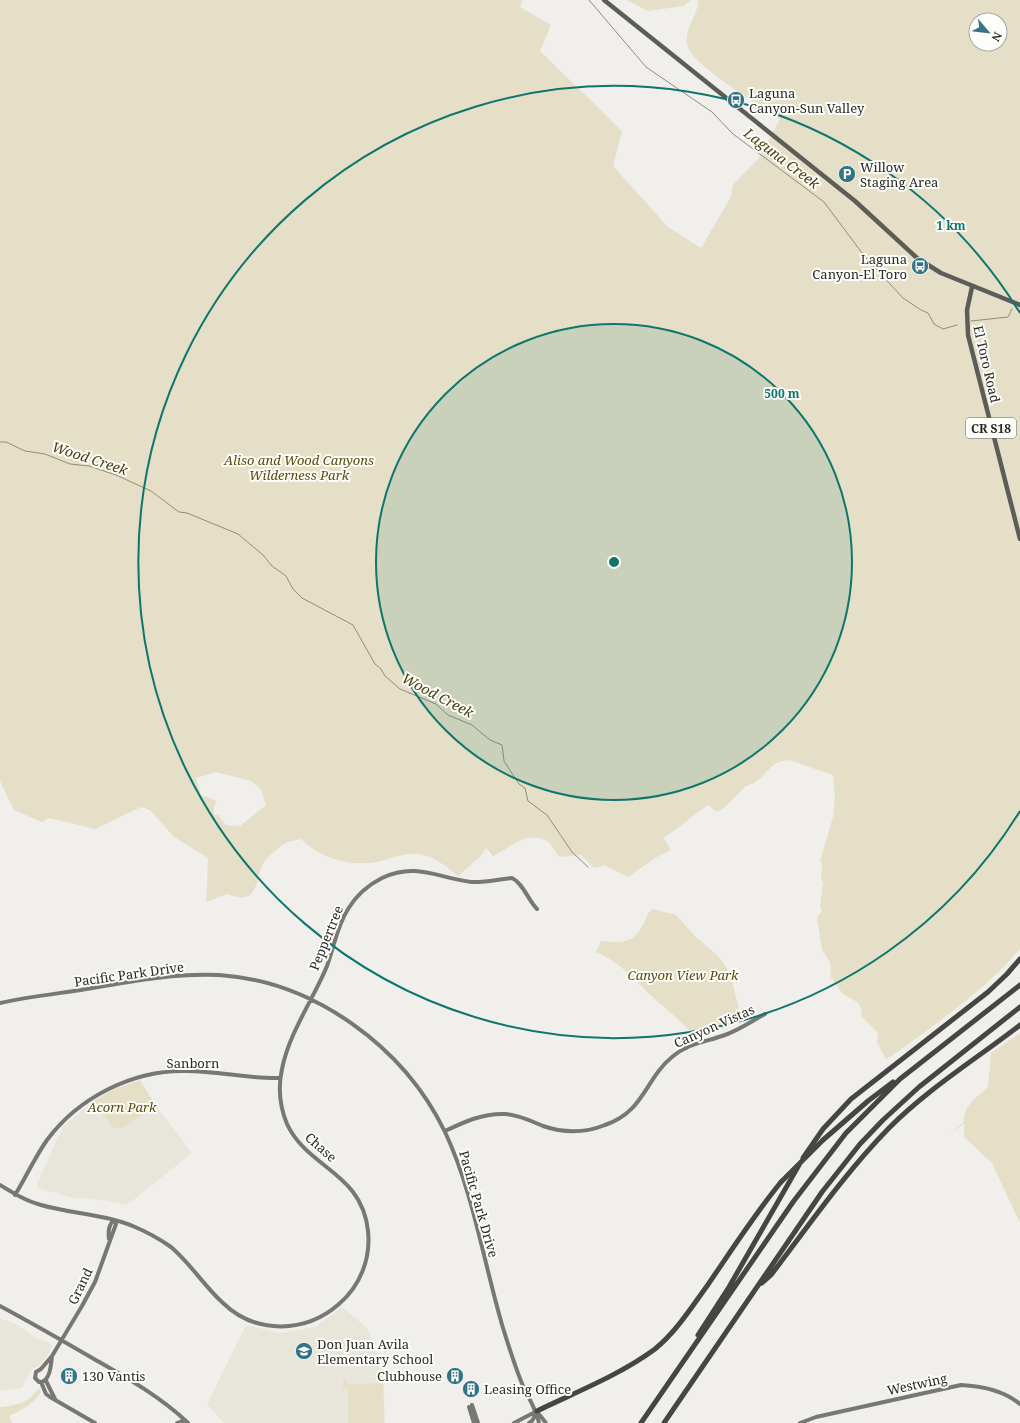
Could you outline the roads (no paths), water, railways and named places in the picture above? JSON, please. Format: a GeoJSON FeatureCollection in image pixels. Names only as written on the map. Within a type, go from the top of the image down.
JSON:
{"type":"FeatureCollection","features":[{"type":"Feature","properties":{"kind":"highway"},"geometry":{"type":"LineString","coordinates":[[657,1400],[729,1287],[809,1148],[823,1129],[851,1099],[988,992],[1020,959]]}},
{"type":"Feature","properties":{"kind":"highway"},"geometry":{"type":"LineString","coordinates":[[537,1411],[631,1364],[655,1348],[668,1337],[687,1314],[766,1201],[781,1182],[823,1140],[874,1096],[900,1079],[1020,985]]}},
{"type":"Feature","properties":{"kind":"highway"},"geometry":{"type":"LineString","coordinates":[[664,1423],[822,1192],[860,1144],[883,1120],[940,1069],[1020,1007]]}},
{"type":"Feature","properties":{"kind":"highway"},"geometry":{"type":"LineString","coordinates":[[754,1291],[771,1275],[847,1176],[890,1128],[925,1095],[1020,1025]]}},
{"type":"Feature","properties":{"kind":"highway"},"geometry":{"type":"LineString","coordinates":[[641,1423],[824,1160],[858,1120],[900,1079]]}},
{"type":"Feature","properties":{"kind":"main road"},"geometry":{"type":"LineString","coordinates":[[604,0],[855,201],[917,258],[935,271],[972,287],[1020,304]]}},
{"type":"Feature","properties":{"kind":"main road","name":"El Toro Road"},"geometry":{"type":"LineString","coordinates":[[972,287],[967,317],[969,343],[1020,539]]}},
{"type":"Feature","properties":{"kind":"street","name":"Peppertree"},"geometry":{"type":"LineString","coordinates":[[311,999],[326,968],[346,912],[365,889],[383,878],[405,872],[420,871],[468,882],[482,883],[512,878],[516,880],[531,904],[537,909]]}},
{"type":"Feature","properties":{"kind":"street","name":"Pacific Park Drive"},"geometry":{"type":"LineString","coordinates":[[0,1003],[122,983],[191,975],[224,976],[252,980],[286,989],[311,999],[348,1022],[385,1050],[414,1083],[432,1108],[445,1131],[464,1180],[503,1327],[516,1367],[537,1411],[539,1423]]}},
{"type":"Feature","properties":{"kind":"street","name":"Chase"},"geometry":{"type":"LineString","coordinates":[[0,1185],[15,1195],[41,1205],[114,1220],[136,1227],[170,1246],[192,1268],[222,1303],[252,1322],[274,1326],[303,1324],[329,1312],[344,1300],[360,1277],[368,1256],[368,1232],[364,1209],[348,1186],[333,1170],[309,1153],[295,1136],[283,1111],[280,1098],[280,1078],[284,1059],[311,999]]}},
{"type":"Feature","properties":{"kind":"street","name":"Canyon Vistas"},"geometry":{"type":"LineString","coordinates":[[445,1131],[474,1118],[490,1115],[515,1116],[560,1130],[578,1132],[605,1125],[619,1119],[636,1105],[663,1066],[683,1049],[699,1042],[725,1035],[765,1014]]}},
{"type":"Feature","properties":{"kind":"street","name":"Sanborn"},"geometry":{"type":"LineString","coordinates":[[15,1195],[40,1150],[60,1125],[92,1098],[126,1081],[154,1074],[185,1071],[280,1078]]}},
{"type":"Feature","properties":{"kind":"street","name":"Grand"},"geometry":{"type":"LineString","coordinates":[[41,1369],[52,1356],[62,1340],[95,1282],[109,1239],[116,1224],[114,1220]]}},
{"type":"Feature","properties":{"kind":"street"},"geometry":{"type":"LineString","coordinates":[[0,1306],[62,1340],[150,1393],[186,1422]]}},
{"type":"Feature","properties":{"kind":"street","name":"Grand"},"geometry":{"type":"LineString","coordinates":[[48,1373],[52,1356]]}},
{"type":"Feature","properties":{"kind":"street"},"geometry":{"type":"LineString","coordinates":[[46,1381],[41,1382],[36,1380],[35,1376],[37,1370],[41,1369],[48,1373],[46,1381],[55,1399]]}},
{"type":"Feature","properties":{"kind":"street"},"geometry":{"type":"LineString","coordinates":[[41,1382],[46,1394],[95,1423]]}},
{"type":"Feature","properties":{"kind":"street","name":"Westwing"},"geometry":{"type":"LineString","coordinates":[[800,1423],[816,1417],[961,1385],[978,1386],[994,1390],[1007,1395],[1020,1404]]}},
{"type":"Feature","properties":{"kind":"street"},"geometry":{"type":"LineString","coordinates":[[474,1423],[470,1406],[478,1423]]}},
{"type":"Feature","properties":{"kind":"street"},"geometry":{"type":"LineString","coordinates":[[514,1423],[537,1411]]}},
{"type":"Feature","properties":{"kind":"street"},"geometry":{"type":"LineString","coordinates":[[529,1423],[532,1421],[537,1411]]}},
{"type":"Feature","properties":{"kind":"street"},"geometry":{"type":"LineString","coordinates":[[537,1411],[546,1423]]}},
{"type":"Feature","properties":{"kind":"street"},"geometry":{"type":"LineString","coordinates":[[177,1423],[186,1422]]}},
{"type":"Feature","properties":{"kind":"waterway","name":"Laguna Creek"},"geometry":{"type":"LineString","coordinates":[[589,0],[646,67],[712,112],[733,134],[824,202],[865,257],[903,298],[928,313],[934,324],[943,329],[957,325]]}},
{"type":"Feature","properties":{"kind":"waterway","name":"Laguna Creek"},"geometry":{"type":"LineString","coordinates":[[971,321],[1008,317],[1012,309]]}},
{"type":"Feature","properties":{"kind":"waterway","name":"Wood Creek"},"geometry":{"type":"LineString","coordinates":[[0,442],[6,442],[25,451],[45,454],[70,464],[89,466],[116,475],[151,491],[179,512],[187,513],[238,534],[263,555],[272,566],[286,576],[293,589],[302,598],[353,625],[375,664],[381,669],[385,676],[400,689],[436,704],[448,715],[472,725],[490,740],[502,745],[504,761],[519,784],[525,788],[528,801],[547,815],[572,852],[588,867]]}},
{"type":"Feature","properties":{"kind":"place","name":"Laguna Canyon-Sun Valley"},"geometry":{"type":"Point","coordinates":[736,100]}},
{"type":"Feature","properties":{"kind":"place","name":"Willow Staging Area"},"geometry":{"type":"Point","coordinates":[847,174]}},
{"type":"Feature","properties":{"kind":"place","name":"Laguna Canyon-El Toro"},"geometry":{"type":"Point","coordinates":[920,266]}},
{"type":"Feature","properties":{"kind":"place","name":"Don Juan Avila Elementary School"},"geometry":{"type":"Point","coordinates":[304,1351]}},
{"type":"Feature","properties":{"kind":"place","name":"130 Vantis"},"geometry":{"type":"Point","coordinates":[69,1376]}},
{"type":"Feature","properties":{"kind":"place","name":"Clubhouse"},"geometry":{"type":"Point","coordinates":[455,1376]}},
{"type":"Feature","properties":{"kind":"place","name":"Leasing Office"},"geometry":{"type":"Point","coordinates":[471,1389]}},
{"type":"Feature","properties":{"kind":"park label","name":"Aliso and Wood Canyons Wilderness Park"},"geometry":{"type":"Point","coordinates":[299,468]}},
{"type":"Feature","properties":{"kind":"park label","name":"Canyon View Park"},"geometry":{"type":"Point","coordinates":[683,975]}},
{"type":"Feature","properties":{"kind":"park label","name":"Acorn Park"},"geometry":{"type":"Point","coordinates":[122,1107]}}]}
